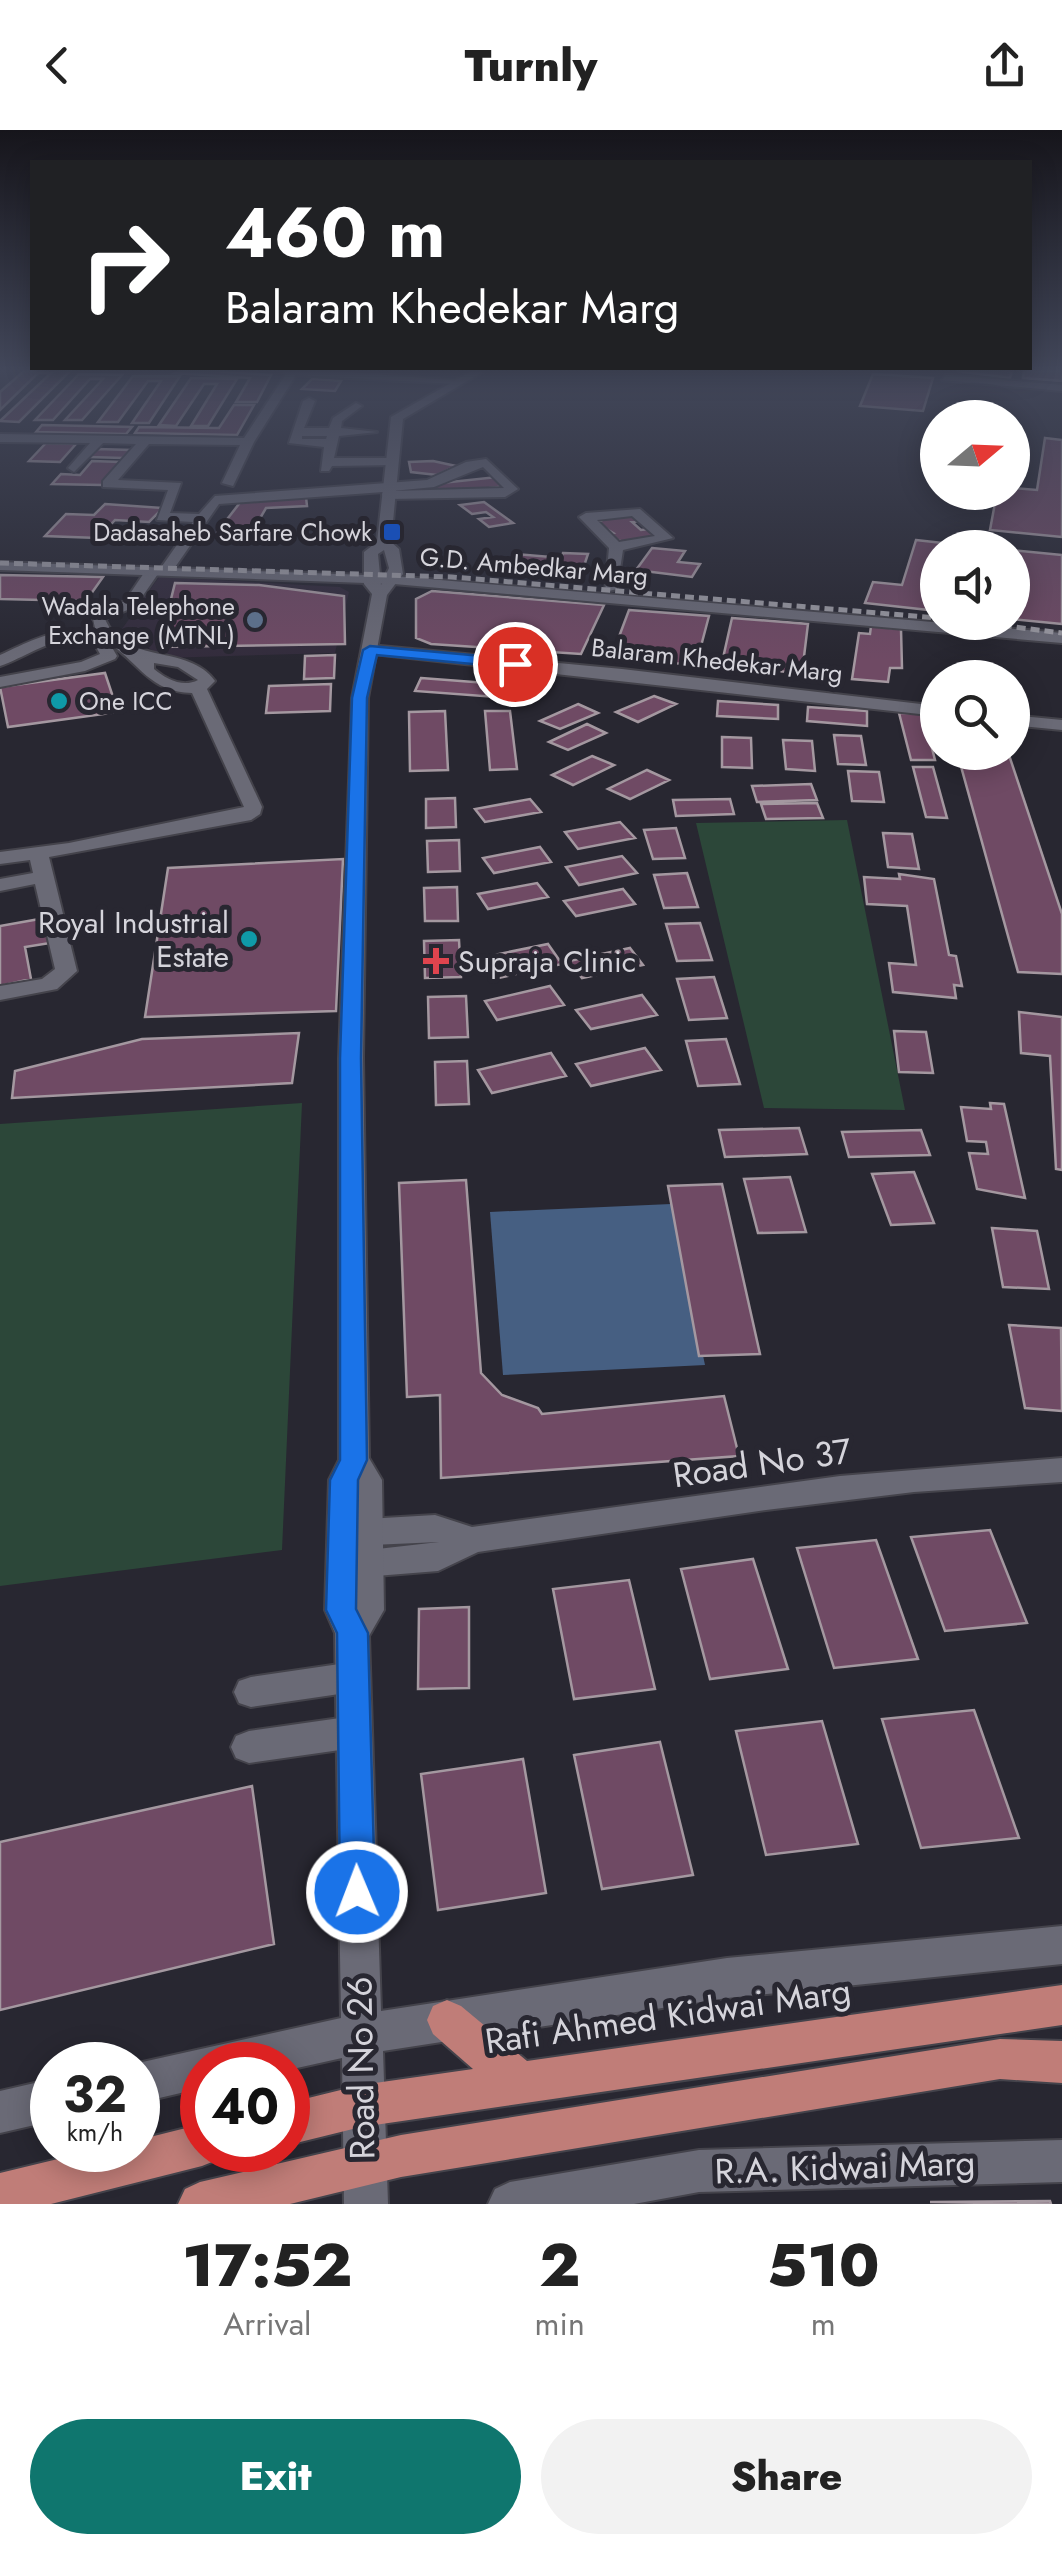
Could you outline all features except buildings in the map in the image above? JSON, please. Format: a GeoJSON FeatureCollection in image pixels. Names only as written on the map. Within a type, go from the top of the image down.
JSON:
{"type":"FeatureCollection","features":[{"type":"Feature","properties":{"kind":"main road","name":"Rafi Ahmed Kidwai Marg"},"geometry":{"type":"LineString","coordinates":[[310,2119],[361,2106],[1062,2005]]}},
{"type":"Feature","properties":{"kind":"main road"},"geometry":{"type":"LineString","coordinates":[[448,2020],[520,2083]]}},
{"type":"Feature","properties":{"kind":"main road"},"geometry":{"type":"LineString","coordinates":[[200,2204],[364,2184],[1000,2059],[1062,2062]]}},
{"type":"Feature","properties":{"kind":"main road"},"geometry":{"type":"LineString","coordinates":[[0,2194],[180,2149]]}},
{"type":"Feature","properties":{"kind":"street"},"geometry":{"type":"LineString","coordinates":[[122,468],[108,484],[176,486],[162,517],[202,518]]}},
{"type":"Feature","properties":{"kind":"street"},"geometry":{"type":"LineString","coordinates":[[228,483],[235,468]]}},
{"type":"Feature","properties":{"kind":"street"},"geometry":{"type":"LineString","coordinates":[[383,578],[392,549],[384,544],[390,468]]}},
{"type":"Feature","properties":{"kind":"street"},"geometry":{"type":"LineString","coordinates":[[420,490],[474,468]]}},
{"type":"Feature","properties":{"kind":"street"},"geometry":{"type":"LineString","coordinates":[[144,660],[154,678],[179,688],[198,688],[206,681],[201,672],[176,661],[144,660],[102,632],[97,617],[130,604],[216,500],[389,489],[504,493],[512,489],[491,468]]}},
{"type":"Feature","properties":{"kind":"street"},"geometry":{"type":"LineString","coordinates":[[616,547],[666,538],[634,512],[586,517],[616,547],[616,592]]}},
{"type":"Feature","properties":{"kind":"street","name":"Road No 26"},"geometry":{"type":"LineString","coordinates":[[364,2184],[352,1633],[368,1610],[355,1549],[366,1480],[354,1460],[351,1058],[360,698],[383,578],[371,552],[384,544]]}},
{"type":"Feature","properties":{"kind":"street","name":"G.D. Ambedkar Marg"},"geometry":{"type":"LineString","coordinates":[[0,562],[616,592],[1062,638]]}},
{"type":"Feature","properties":{"kind":"street","name":"G.D. Ambedkar Marg"},"geometry":{"type":"LineString","coordinates":[[870,616],[920,617]]}},
{"type":"Feature","properties":{"kind":"street"},"geometry":{"type":"LineString","coordinates":[[1030,626],[1062,630]]}},
{"type":"Feature","properties":{"kind":"street"},"geometry":{"type":"LineString","coordinates":[[0,661],[49,638],[84,635],[101,641],[109,665],[0,682]]}},
{"type":"Feature","properties":{"kind":"street","name":"Balaram Khedekar Marg"},"geometry":{"type":"LineString","coordinates":[[370,650],[920,709]]}},
{"type":"Feature","properties":{"kind":"street"},"geometry":{"type":"LineString","coordinates":[[0,858],[237,820],[251,814],[253,806],[198,688]]}},
{"type":"Feature","properties":{"kind":"street"},"geometry":{"type":"LineString","coordinates":[[1030,722],[1062,725]]}},
{"type":"Feature","properties":{"kind":"street"},"geometry":{"type":"LineString","coordinates":[[0,993],[48,984],[66,970],[38,853]]}},
{"type":"Feature","properties":{"kind":"street"},"geometry":{"type":"LineString","coordinates":[[0,885],[43,877]]}},
{"type":"Feature","properties":{"kind":"street","name":"Road No 37"},"geometry":{"type":"LineString","coordinates":[[355,1549],[438,1558],[472,1540],[940,1477],[1062,1470]]}},
{"type":"Feature","properties":{"kind":"street"},"geometry":{"type":"LineString","coordinates":[[251,1692],[353,1677]]}},
{"type":"Feature","properties":{"kind":"street"},"geometry":{"type":"LineString","coordinates":[[249,1747],[354,1732]]}},
{"type":"Feature","properties":{"kind":"street"},"geometry":{"type":"LineString","coordinates":[[310,2045],[727,1978],[1062,1945]]}},
{"type":"Feature","properties":{"kind":"street"},"geometry":{"type":"LineString","coordinates":[[0,2112],[30,2105]]}},
{"type":"Feature","properties":{"kind":"street","name":"R.A. Kidwai Marg"},"geometry":{"type":"LineString","coordinates":[[510,2204],[699,2171],[1062,2162]]}},
{"type":"Feature","properties":{"kind":"shaded area","name":"Wadala Telephone Exchange (MTNL)"},"geometry":{"type":"Polygon","coordinates":[[[159,577],[340,587],[349,592],[335,653],[163,658],[122,629],[159,577]]]}},
{"type":"Feature","properties":{"kind":"green space"},"geometry":{"type":"Polygon","coordinates":[[[847,820],[905,1110],[764,1108],[696,823],[847,820]]]}},
{"type":"Feature","properties":{"kind":"green space"},"geometry":{"type":"Polygon","coordinates":[[[302,1103],[282,1550],[0,1586],[0,1124],[302,1103]]]}},
{"type":"Feature","properties":{"kind":"water"},"geometry":{"type":"Polygon","coordinates":[[[671,1204],[705,1365],[503,1375],[490,1212],[671,1204]]]}},
{"type":"Feature","properties":{"kind":"railway"},"geometry":{"type":"LineString","coordinates":[[0,563],[452,577],[920,616]]}},
{"type":"Feature","properties":{"kind":"railway"},"geometry":{"type":"LineString","coordinates":[[1030,629],[1062,633]]}},
{"type":"Feature","properties":{"kind":"place","name":"Dadasaheb Sarfare Chowk"},"geometry":{"type":"Point","coordinates":[392,532]}},
{"type":"Feature","properties":{"kind":"place","name":"Wadala Telephone Exchange (MTNL)"},"geometry":{"type":"Point","coordinates":[255,620]}},
{"type":"Feature","properties":{"kind":"place","name":"One ICC"},"geometry":{"type":"Point","coordinates":[59,701]}},
{"type":"Feature","properties":{"kind":"place","name":"Royal Industrial Estate"},"geometry":{"type":"Point","coordinates":[249,939]}},
{"type":"Feature","properties":{"kind":"place","name":"Supraja Clinic"},"geometry":{"type":"Point","coordinates":[436,961]}},
{"type":"Feature","properties":{"kind":"route"},"geometry":{"type":"LineString","coordinates":[[357,1892],[352,1633],[341,1610],[344,1480],[354,1460],[351,1058],[360,698],[370,650],[515,664]]}}]}
